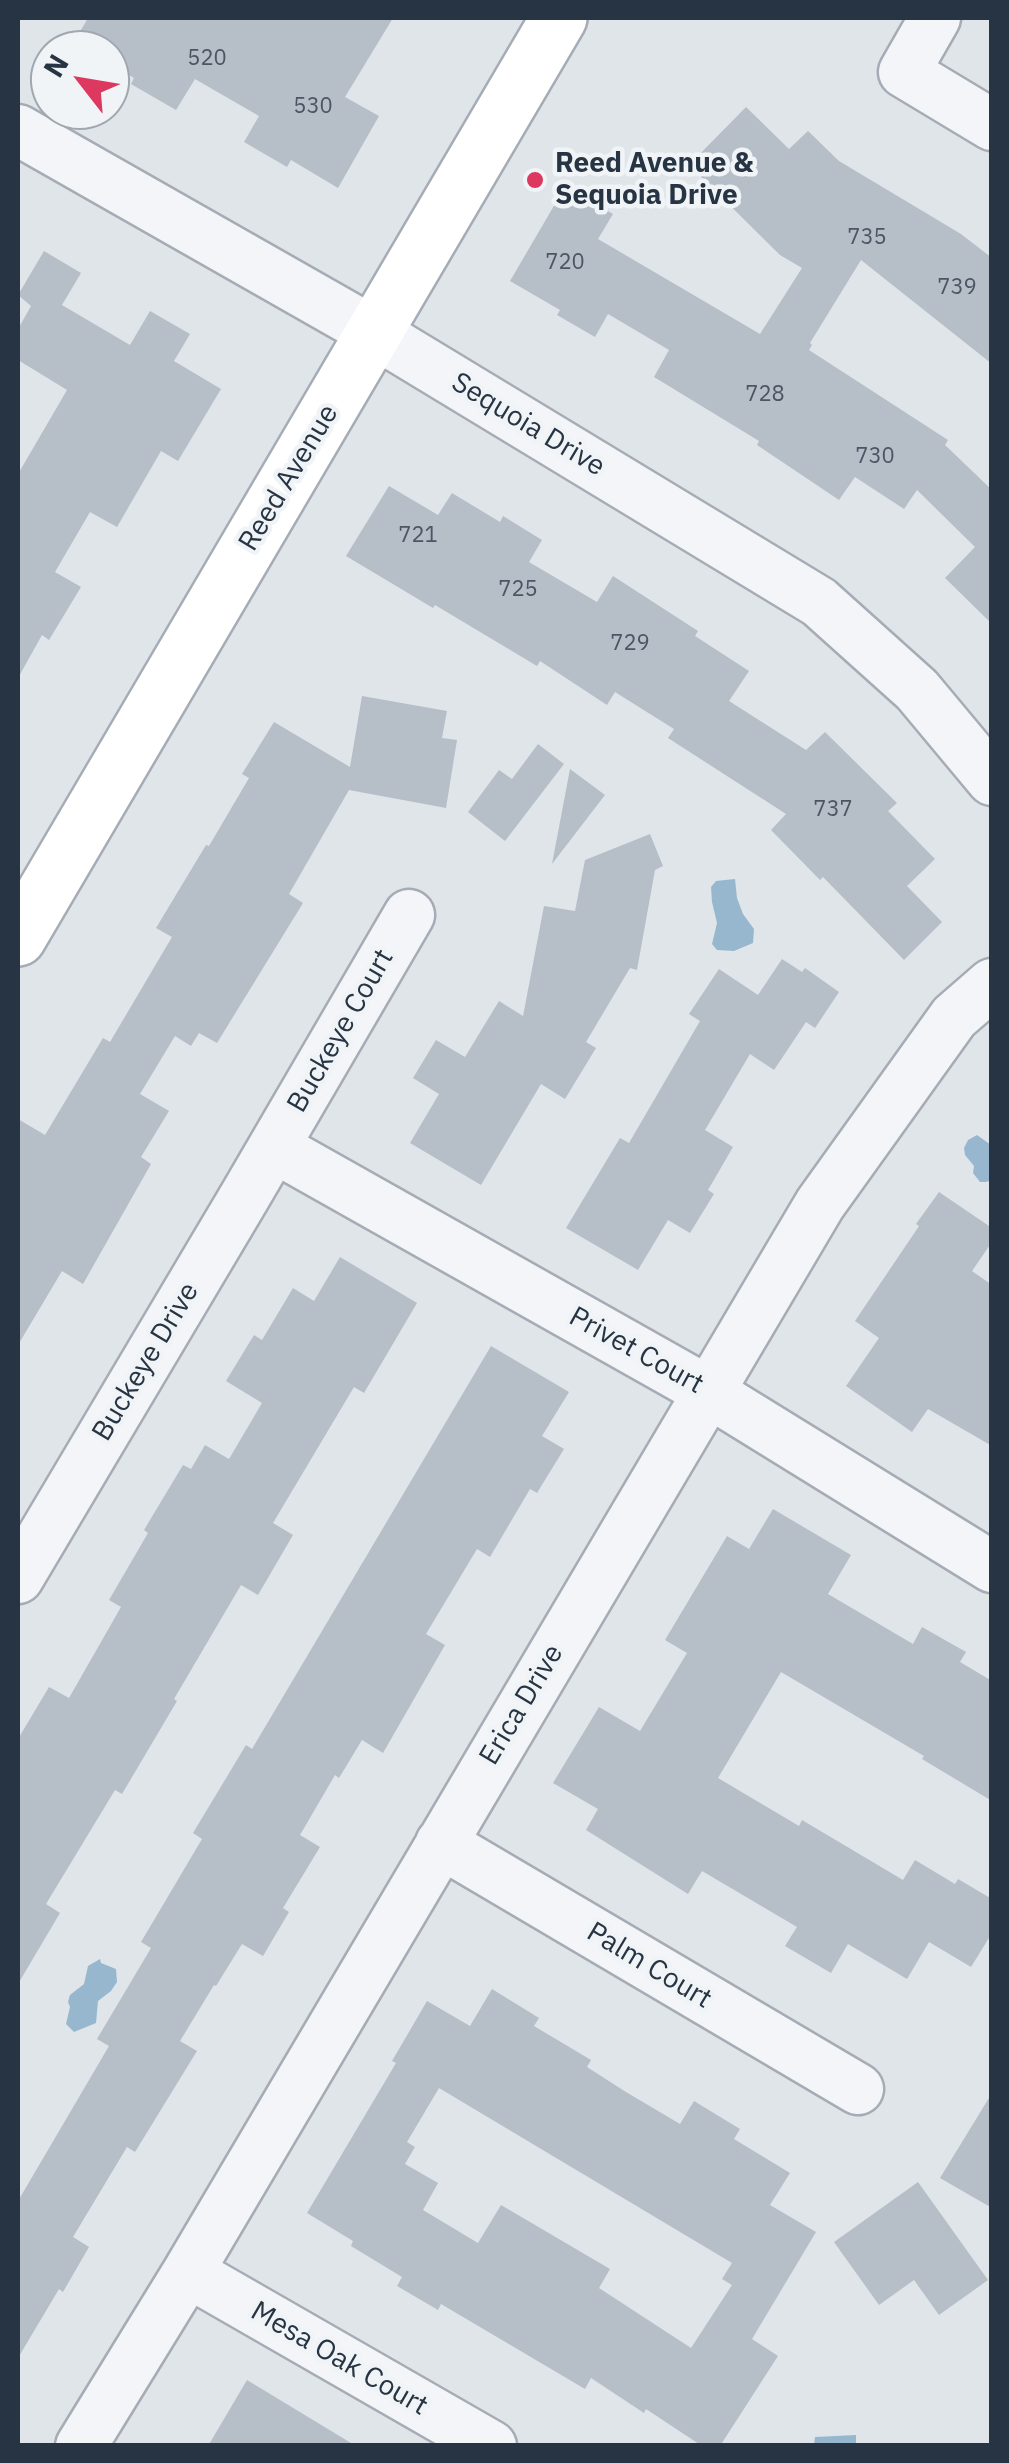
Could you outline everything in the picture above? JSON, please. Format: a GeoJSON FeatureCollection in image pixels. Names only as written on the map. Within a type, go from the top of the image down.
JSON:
{"type":"FeatureCollection","features":[{"type":"Feature","properties":{"kind":"main road","name":"Reed Avenue"},"geometry":{"type":"LineString","coordinates":[[18,938],[559,18]]}},
{"type":"Feature","properties":{"kind":"street"},"geometry":{"type":"LineString","coordinates":[[935,18],[904,72],[992,125]]}},
{"type":"Feature","properties":{"kind":"street","name":"Sequoia Drive"},"geometry":{"type":"LineString","coordinates":[[18,130],[375,333],[819,602],[918,690],[992,780]]}},
{"type":"Feature","properties":{"kind":"street","name":"Buckeye Court"},"geometry":{"type":"LineString","coordinates":[[274,1147],[409,915]]}},
{"type":"Feature","properties":{"kind":"street","name":"Erica Drive"},"geometry":{"type":"LineString","coordinates":[[80,2446],[188,2272],[820,1204],[954,1018],[992,984]]}},
{"type":"Feature","properties":{"kind":"street","name":"Privet Court"},"geometry":{"type":"LineString","coordinates":[[274,1147],[707,1391],[992,1567]]}},
{"type":"Feature","properties":{"kind":"street","name":"Buckeye Drive"},"geometry":{"type":"LineString","coordinates":[[18,1578],[274,1147]]}},
{"type":"Feature","properties":{"kind":"street","name":"Palm Court"},"geometry":{"type":"LineString","coordinates":[[440,1843],[858,2089]]}},
{"type":"Feature","properties":{"kind":"street","name":"Mesa Oak Court"},"geometry":{"type":"LineString","coordinates":[[188,2272],[491,2446]]}},
{"type":"Feature","properties":{"kind":"water"},"geometry":{"type":"Polygon","coordinates":[[[735,879],[743,914],[754,929],[753,943],[734,951],[717,950],[712,944],[717,923],[711,887],[716,881],[735,879]]]}},
{"type":"Feature","properties":{"kind":"water"},"geometry":{"type":"Polygon","coordinates":[[[977,1135],[991,1145],[991,1181],[980,1182],[965,1155],[968,1140],[977,1135]]]}},
{"type":"Feature","properties":{"kind":"water"},"geometry":{"type":"Polygon","coordinates":[[[100,1959],[116,1969],[117,1982],[98,2001],[96,2023],[74,2032],[66,2024],[70,1995],[84,1984],[88,1966],[100,1959]]]}},
{"type":"Feature","properties":{"kind":"water"},"geometry":{"type":"Polygon","coordinates":[[[856,2435],[856,2445],[814,2445],[815,2437],[856,2435]]]}},
{"type":"Feature","properties":{"kind":"building"},"geometry":{"type":"Polygon","coordinates":[[[88,18],[393,18],[345,97],[379,116],[338,188],[291,160],[287,167],[244,142],[259,116],[195,79],[176,110],[131,84],[134,78],[130,76],[130,30],[81,30],[88,18]]]}},
{"type":"Feature","properties":{"kind":"building"},"geometry":{"type":"Polygon","coordinates":[[[746,107],[789,149],[808,131],[839,161],[961,234],[992,258],[992,364],[861,260],[809,350],[948,440],[945,445],[992,490],[992,624],[945,578],[975,547],[917,490],[904,509],[855,477],[839,500],[757,445],[759,441],[654,377],[669,350],[608,314],[595,337],[557,315],[560,310],[510,281],[565,187],[613,214],[598,239],[760,334],[802,268],[780,255],[689,165],[746,107]]]}},
{"type":"Feature","properties":{"kind":"building"},"geometry":{"type":"Polygon","coordinates":[[[44,251],[81,273],[62,305],[130,345],[150,311],[190,334],[174,361],[221,389],[178,461],[161,451],[117,527],[90,512],[55,572],[81,587],[49,640],[42,635],[18,678],[18,474],[67,390],[18,360],[18,329],[31,306],[18,295],[44,251]]]}},
{"type":"Feature","properties":{"kind":"building"},"geometry":{"type":"Polygon","coordinates":[[[389,486],[438,515],[452,493],[500,522],[503,516],[542,540],[529,562],[597,602],[613,576],[698,631],[695,636],[749,671],[729,701],[806,750],[825,732],[897,803],[888,811],[935,859],[907,886],[942,922],[904,960],[771,830],[786,814],[668,738],[674,729],[615,692],[607,705],[540,661],[537,666],[346,556],[389,486]]]}},
{"type":"Feature","properties":{"kind":"building"},"geometry":{"type":"Polygon","coordinates":[[[362,696],[447,711],[442,738],[457,740],[446,808],[349,790],[289,894],[303,903],[217,1043],[199,1033],[191,1046],[175,1036],[140,1094],[169,1111],[141,1157],[151,1164],[83,1284],[62,1271],[18,1345],[18,1119],[45,1135],[103,1038],[110,1042],[172,937],[156,928],[249,778],[242,774],[274,722],[350,767],[362,696]]]}},
{"type":"Feature","properties":{"kind":"building"},"geometry":{"type":"Polygon","coordinates":[[[538,744],[564,764],[505,841],[468,812],[499,770],[512,779],[538,744]]]}},
{"type":"Feature","properties":{"kind":"building"},"geometry":{"type":"Polygon","coordinates":[[[570,769],[605,795],[552,864],[570,769]]]}},
{"type":"Feature","properties":{"kind":"building"},"geometry":{"type":"Polygon","coordinates":[[[650,834],[663,866],[655,870],[637,970],[630,968],[586,1042],[596,1048],[565,1099],[541,1084],[481,1185],[410,1143],[439,1094],[413,1078],[436,1040],[465,1057],[499,1001],[523,1016],[544,906],[575,911],[585,860],[650,834]]]}},
{"type":"Feature","properties":{"kind":"building"},"geometry":{"type":"Polygon","coordinates":[[[782,959],[802,972],[805,968],[839,992],[815,1028],[806,1022],[774,1070],[750,1054],[705,1130],[733,1147],[708,1190],[714,1194],[690,1233],[668,1220],[638,1270],[566,1228],[620,1138],[629,1143],[700,1021],[689,1014],[719,969],[758,995],[782,959]]]}},
{"type":"Feature","properties":{"kind":"building"},"geometry":{"type":"Polygon","coordinates":[[[939,1192],[992,1228],[992,1242],[972,1271],[992,1285],[992,1446],[928,1409],[912,1432],[846,1386],[879,1338],[855,1321],[939,1192]]]}},
{"type":"Feature","properties":{"kind":"building"},"geometry":{"type":"Polygon","coordinates":[[[340,1257],[417,1303],[364,1393],[354,1387],[273,1523],[293,1535],[258,1595],[241,1585],[122,1794],[115,1790],[46,1904],[60,1913],[18,1984],[18,1739],[49,1687],[69,1698],[121,1607],[109,1600],[183,1465],[191,1469],[205,1445],[229,1459],[262,1403],[226,1381],[254,1335],[262,1340],[293,1288],[314,1301],[340,1257]]]}},
{"type":"Feature","properties":{"kind":"building"},"geometry":{"type":"Polygon","coordinates":[[[491,1346],[569,1392],[542,1436],[564,1449],[537,1493],[530,1489],[490,1557],[477,1549],[426,1634],[445,1645],[383,1753],[362,1740],[339,1778],[335,1775],[300,1835],[320,1847],[283,1908],[289,1912],[263,1956],[242,1944],[214,1985],[180,2041],[197,2051],[135,2152],[127,2147],[73,2237],[89,2247],[18,2358],[18,2201],[109,2046],[97,2039],[151,1948],[141,1942],[202,1839],[193,1833],[246,1745],[252,1749],[491,1346]]]}},
{"type":"Feature","properties":{"kind":"building"},"geometry":{"type":"Polygon","coordinates":[[[773,1509],[851,1555],[828,1594],[913,1644],[922,1627],[966,1652],[960,1662],[992,1681],[992,1801],[781,1672],[718,1778],[799,1826],[802,1820],[903,1880],[915,1860],[955,1884],[958,1879],[992,1899],[992,1933],[971,1967],[929,1942],[907,1979],[848,1944],[831,1973],[785,1946],[797,1927],[702,1871],[688,1894],[586,1830],[598,1809],[553,1783],[599,1707],[640,1731],[687,1653],[665,1640],[727,1536],[749,1549],[773,1509]]]}},
{"type":"Feature","properties":{"kind":"building"},"geometry":{"type":"Polygon","coordinates":[[[492,1989],[539,2018],[534,2026],[591,2060],[587,2067],[626,2092],[680,2124],[694,2101],[740,2129],[734,2139],[790,2173],[770,2205],[816,2232],[752,2339],[778,2356],[720,2446],[702,2446],[591,2378],[585,2389],[441,2304],[438,2310],[397,2286],[402,2277],[307,2213],[396,2063],[392,2061],[427,2001],[470,2026],[492,1989]],[[439,2088],[407,2142],[415,2147],[405,2164],[438,2183],[423,2210],[478,2243],[501,2205],[610,2269],[599,2288],[691,2348],[732,2285],[722,2279],[732,2263],[439,2088]]]}},
{"type":"Feature","properties":{"kind":"building"},"geometry":{"type":"Polygon","coordinates":[[[992,2093],[992,2208],[940,2178],[992,2093]]]}},
{"type":"Feature","properties":{"kind":"building"},"geometry":{"type":"Polygon","coordinates":[[[918,2182],[988,2280],[939,2315],[914,2280],[879,2305],[834,2242],[918,2182]]]}},
{"type":"Feature","properties":{"kind":"building"},"geometry":{"type":"Polygon","coordinates":[[[247,2380],[356,2446],[208,2446],[247,2380]]]}},
{"type":"Feature","properties":{"kind":"place","name":"Reed Avenue & Sequoia Drive"},"geometry":{"type":"Point","coordinates":[535,180]}}]}
